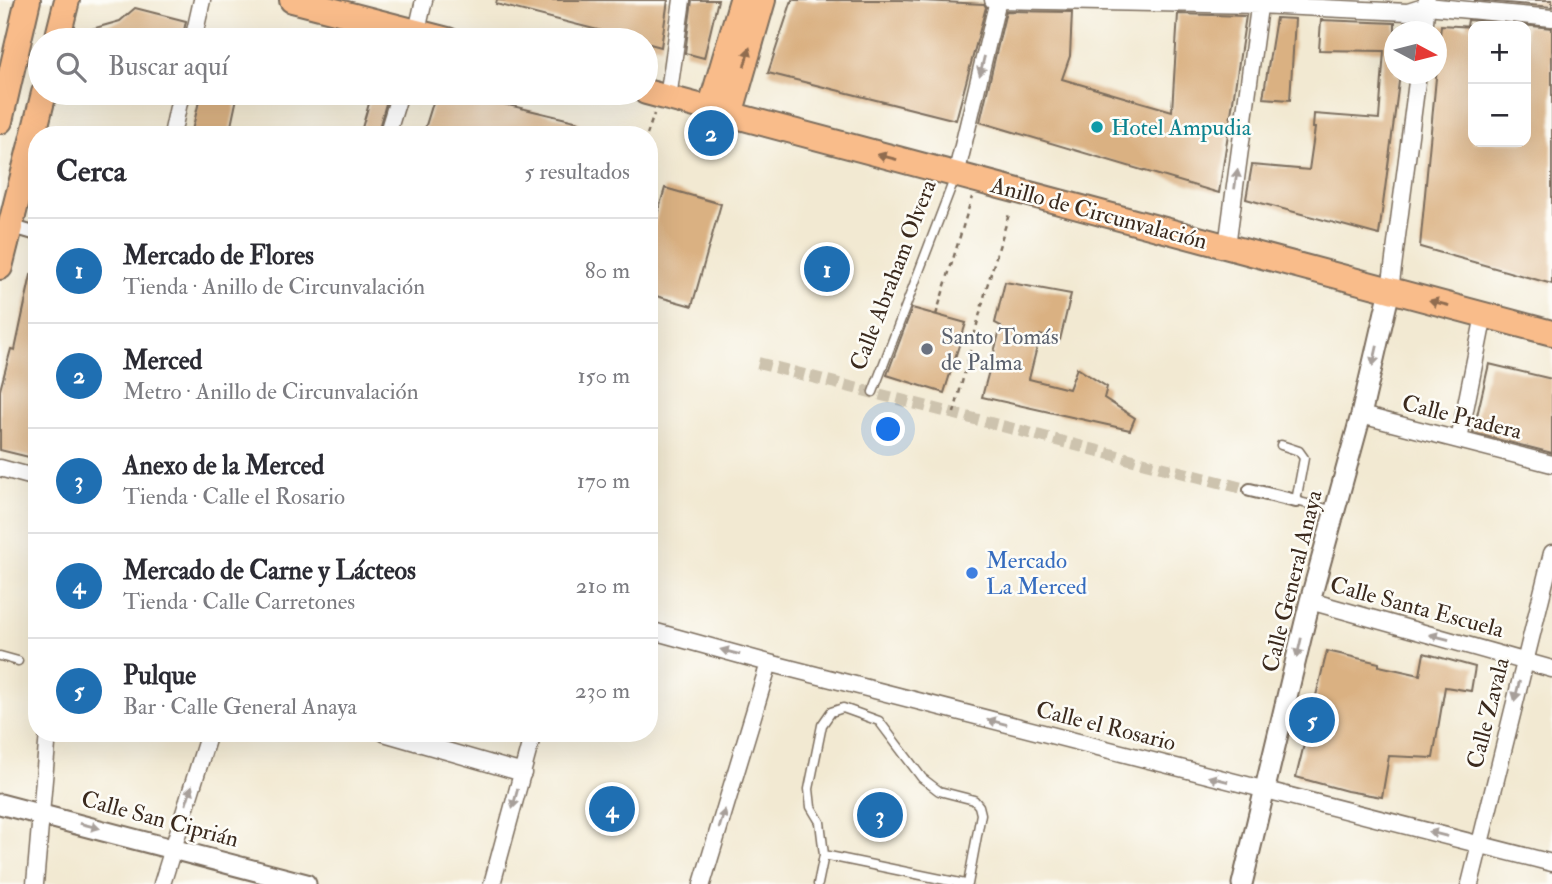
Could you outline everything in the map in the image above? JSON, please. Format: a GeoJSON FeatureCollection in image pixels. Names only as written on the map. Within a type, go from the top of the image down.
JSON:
{"type":"FeatureCollection","features":[{"type":"Feature","properties":{"kind":"main road"},"geometry":{"type":"LineString","coordinates":[[0,121],[13,48],[28,0]]}},
{"type":"Feature","properties":{"kind":"main road"},"geometry":{"type":"LineString","coordinates":[[60,28],[67,0]]}},
{"type":"Feature","properties":{"kind":"main road"},"geometry":{"type":"LineString","coordinates":[[292,0],[388,28]]}},
{"type":"Feature","properties":{"kind":"main road"},"geometry":{"type":"LineString","coordinates":[[720,112],[742,0]]}},
{"type":"Feature","properties":{"kind":"main road"},"geometry":{"type":"LineString","coordinates":[[720,112],[763,0]]}},
{"type":"Feature","properties":{"kind":"main road","name":"Anillo de Circunvalación"},"geometry":{"type":"LineString","coordinates":[[658,95],[1552,333]]}},
{"type":"Feature","properties":{"kind":"main road"},"geometry":{"type":"LineString","coordinates":[[36,126],[41,105]]}},
{"type":"Feature","properties":{"kind":"main road"},"geometry":{"type":"LineString","coordinates":[[0,267],[28,156]]}},
{"type":"Feature","properties":{"kind":"street"},"geometry":{"type":"LineString","coordinates":[[196,28],[202,0]]}},
{"type":"Feature","properties":{"kind":"street"},"geometry":{"type":"LineString","coordinates":[[418,28],[424,0]]}},
{"type":"Feature","properties":{"kind":"street"},"geometry":{"type":"LineString","coordinates":[[658,91],[682,0]]}},
{"type":"Feature","properties":{"kind":"street"},"geometry":{"type":"LineString","coordinates":[[993,0],[1260,3],[1408,12],[1427,3],[1552,18]]}},
{"type":"Feature","properties":{"kind":"street"},"geometry":{"type":"LineString","coordinates":[[966,178],[998,0]]}},
{"type":"Feature","properties":{"kind":"street"},"geometry":{"type":"LineString","coordinates":[[1227,246],[1260,3]]}},
{"type":"Feature","properties":{"kind":"street"},"geometry":{"type":"LineString","coordinates":[[1425,21],[1427,3]]}},
{"type":"Feature","properties":{"kind":"street"},"geometry":{"type":"LineString","coordinates":[[1390,290],[1417,84]]}},
{"type":"Feature","properties":{"kind":"street"},"geometry":{"type":"LineString","coordinates":[[174,126],[178,105]]}},
{"type":"Feature","properties":{"kind":"street"},"geometry":{"type":"LineString","coordinates":[[390,126],[396,105]]}},
{"type":"Feature","properties":{"kind":"street"},"geometry":{"type":"LineString","coordinates":[[10,226],[28,231]]}},
{"type":"Feature","properties":{"kind":"street","name":"Calle General Anaya"},"geometry":{"type":"LineString","coordinates":[[1242,884],[1310,601],[1361,415],[1390,290]]}},
{"type":"Feature","properties":{"kind":"street"},"geometry":{"type":"LineString","coordinates":[[1458,440],[1484,315]]}},
{"type":"Feature","properties":{"kind":"street","name":"Calle Pradera"},"geometry":{"type":"LineString","coordinates":[[1361,415],[1552,464]]}},
{"type":"Feature","properties":{"kind":"street"},"geometry":{"type":"LineString","coordinates":[[0,468],[28,476]]}},
{"type":"Feature","properties":{"kind":"street"},"geometry":{"type":"LineString","coordinates":[[1250,490],[1296,501]]}},
{"type":"Feature","properties":{"kind":"street","name":"Calle Zavala"},"geometry":{"type":"LineString","coordinates":[[1470,884],[1552,554]]}},
{"type":"Feature","properties":{"kind":"street","name":"Calle Santa Escuela"},"geometry":{"type":"LineString","coordinates":[[1310,601],[1552,669]]}},
{"type":"Feature","properties":{"kind":"street","name":"Calle el Rosario"},"geometry":{"type":"LineString","coordinates":[[658,632],[1552,863]]}},
{"type":"Feature","properties":{"kind":"street"},"geometry":{"type":"LineString","coordinates":[[702,884],[769,663]]}},
{"type":"Feature","properties":{"kind":"street"},"geometry":{"type":"LineString","coordinates":[[36,884],[47,742]]}},
{"type":"Feature","properties":{"kind":"street"},"geometry":{"type":"LineString","coordinates":[[162,884],[206,742]]}},
{"type":"Feature","properties":{"kind":"street"},"geometry":{"type":"LineString","coordinates":[[415,742],[523,773]]}},
{"type":"Feature","properties":{"kind":"street"},"geometry":{"type":"LineString","coordinates":[[492,884],[531,742]]}},
{"type":"Feature","properties":{"kind":"street","name":"Calle San Ciprián"},"geometry":{"type":"LineString","coordinates":[[0,804],[306,884]]}},
{"type":"Feature","properties":{"kind":"lane","name":"Calle Abraham Olvera"},"geometry":{"type":"LineString","coordinates":[[873,392],[966,178]]}},
{"type":"Feature","properties":{"kind":"lane"},"geometry":{"type":"LineString","coordinates":[[1281,445],[1299,451],[1304,458],[1296,501],[1335,511]]}},
{"type":"Feature","properties":{"kind":"lane"},"geometry":{"type":"LineString","coordinates":[[0,656],[18,661]]}},
{"type":"Feature","properties":{"kind":"lane"},"geometry":{"type":"LineString","coordinates":[[818,884],[824,855],[820,822],[811,807],[809,789],[822,725],[831,712],[843,708],[879,721],[922,778],[939,791],[974,800],[979,806],[981,814],[966,884],[824,855]]}},
{"type":"Feature","properties":{"kind":"path"},"geometry":{"type":"LineString","coordinates":[[936,314],[966,178]]}},
{"type":"Feature","properties":{"kind":"path"},"geometry":{"type":"LineString","coordinates":[[954,413],[1016,191]]}},
{"type":"Feature","properties":{"kind":"building"},"geometry":{"type":"Polygon","coordinates":[[[497,0],[668,0],[661,47],[658,46],[658,28],[590,28],[496,4],[497,0]]]}},
{"type":"Feature","properties":{"kind":"building"},"geometry":{"type":"Polygon","coordinates":[[[692,0],[718,0],[704,58],[685,53],[692,0]]]}},
{"type":"Feature","properties":{"kind":"building"},"geometry":{"type":"Polygon","coordinates":[[[792,0],[901,0],[984,4],[986,7],[956,120],[768,73],[792,0]]]}},
{"type":"Feature","properties":{"kind":"building"},"geometry":{"type":"Polygon","coordinates":[[[1474,0],[1552,0],[1552,7],[1474,0]]]}},
{"type":"Feature","properties":{"kind":"building"},"geometry":{"type":"Polygon","coordinates":[[[135,8],[186,21],[185,28],[95,28],[120,21],[135,8]]]}},
{"type":"Feature","properties":{"kind":"building"},"geometry":{"type":"Polygon","coordinates":[[[1006,11],[1072,12],[1070,56],[1062,79],[1172,111],[1178,14],[1246,16],[1219,193],[980,122],[1006,11]]]}},
{"type":"Feature","properties":{"kind":"building"},"geometry":{"type":"Polygon","coordinates":[[[1276,18],[1295,19],[1290,100],[1263,98],[1276,18]]]}},
{"type":"Feature","properties":{"kind":"building"},"geometry":{"type":"Polygon","coordinates":[[[1321,20],[1384,23],[1384,51],[1319,50],[1321,20]]]}},
{"type":"Feature","properties":{"kind":"building"},"geometry":{"type":"Polygon","coordinates":[[[1447,25],[1468,27],[1468,147],[1531,147],[1531,26],[1552,28],[1552,284],[1420,247],[1435,84],[1447,84],[1447,25]]]}},
{"type":"Feature","properties":{"kind":"building"},"geometry":{"type":"Polygon","coordinates":[[[1384,51],[1384,84],[1399,84],[1379,235],[1246,199],[1252,165],[1309,170],[1315,128],[1314,114],[1379,119],[1384,51]]]}},
{"type":"Feature","properties":{"kind":"building"},"geometry":{"type":"Polygon","coordinates":[[[198,105],[235,105],[231,126],[193,126],[198,105]]]}},
{"type":"Feature","properties":{"kind":"building"},"geometry":{"type":"Polygon","coordinates":[[[369,105],[386,105],[380,126],[363,126],[369,105]]]}},
{"type":"Feature","properties":{"kind":"building"},"geometry":{"type":"Polygon","coordinates":[[[432,105],[508,105],[579,122],[578,126],[426,126],[432,105]]]}},
{"type":"Feature","properties":{"kind":"building"},"geometry":{"type":"Polygon","coordinates":[[[665,188],[721,204],[692,306],[658,297],[658,212],[665,188]]]}},
{"type":"Feature","properties":{"kind":"building"},"geometry":{"type":"Polygon","coordinates":[[[1005,282],[1071,294],[1060,340],[1040,335],[1029,379],[1069,389],[1077,368],[1107,387],[1104,398],[1135,418],[1130,430],[982,397],[1001,326],[995,323],[1005,282]]]}},
{"type":"Feature","properties":{"kind":"building"},"geometry":{"type":"Polygon","coordinates":[[[28,289],[28,457],[0,450],[0,390],[11,349],[15,350],[28,289]]]}},
{"type":"Feature","properties":{"kind":"building","name":"Santo Tomás de Palma"},"geometry":{"type":"Polygon","coordinates":[[[912,308],[966,323],[944,393],[887,375],[912,308]]]}},
{"type":"Feature","properties":{"kind":"building"},"geometry":{"type":"Polygon","coordinates":[[[1489,364],[1552,379],[1552,453],[1473,433],[1489,364]]]}},
{"type":"Feature","properties":{"kind":"building"},"geometry":{"type":"Polygon","coordinates":[[[1327,651],[1420,675],[1424,653],[1475,667],[1471,691],[1445,687],[1433,758],[1389,756],[1382,797],[1296,777],[1327,651]]]}},
{"type":"Feature","properties":{"kind":"tunnel"},"geometry":{"type":"LineString","coordinates":[[758,363],[1250,490]]}},
{"type":"Feature","properties":{"kind":"place","name":"Hotel Ampudia"},"geometry":{"type":"Point","coordinates":[1097,127]}},
{"type":"Feature","properties":{"kind":"place","name":"Merced"},"geometry":{"type":"Point","coordinates":[711,133]}},
{"type":"Feature","properties":{"kind":"place","name":"Mercado de Flores"},"geometry":{"type":"Point","coordinates":[827,269]}},
{"type":"Feature","properties":{"kind":"place","name":"Santo Tomás de Palma"},"geometry":{"type":"Point","coordinates":[927,349]}},
{"type":"Feature","properties":{"kind":"place","name":"Mercado La Merced"},"geometry":{"type":"Point","coordinates":[972,573]}},
{"type":"Feature","properties":{"kind":"place","name":"Pulque"},"geometry":{"type":"Point","coordinates":[1312,720]}},
{"type":"Feature","properties":{"kind":"place","name":"Mercado de Carne y Lácteos"},"geometry":{"type":"Point","coordinates":[612,809]}},
{"type":"Feature","properties":{"kind":"place","name":"Anexo de la Merced"},"geometry":{"type":"Point","coordinates":[880,815]}}]}
